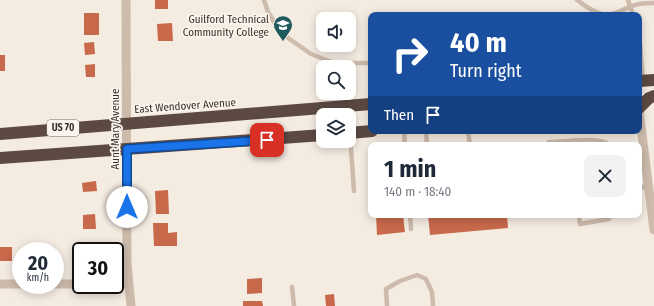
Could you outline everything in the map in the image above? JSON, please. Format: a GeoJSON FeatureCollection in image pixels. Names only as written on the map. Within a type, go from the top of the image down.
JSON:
{"type":"FeatureCollection","features":[{"type":"Feature","properties":{"kind":"highway"},"geometry":{"type":"LineString","coordinates":[[642,106],[649,98],[654,96]]}},
{"type":"Feature","properties":{"kind":"highway","name":"East Wendover Avenue"},"geometry":{"type":"LineString","coordinates":[[0,134],[368,104]]}},
{"type":"Feature","properties":{"kind":"highway"},"geometry":{"type":"LineString","coordinates":[[642,109],[654,107]]}},
{"type":"Feature","properties":{"kind":"highway"},"geometry":{"type":"LineString","coordinates":[[356,132],[368,131]]}},
{"type":"Feature","properties":{"kind":"highway","name":"US 70"},"geometry":{"type":"LineString","coordinates":[[0,158],[316,136]]}},
{"type":"Feature","properties":{"kind":"street","name":"Aunt Mary Avenue"},"geometry":{"type":"LineString","coordinates":[[126,0],[128,284],[131,306]]}},
{"type":"Feature","properties":{"kind":"street"},"geometry":{"type":"LineString","coordinates":[[642,154],[654,227]]}},
{"type":"Feature","properties":{"kind":"street"},"geometry":{"type":"LineString","coordinates":[[0,284],[12,284]]}},
{"type":"Feature","properties":{"kind":"lane"},"geometry":{"type":"LineString","coordinates":[[264,0],[268,12],[281,33],[310,54],[334,63],[368,63]]}},
{"type":"Feature","properties":{"kind":"lane"},"geometry":{"type":"LineString","coordinates":[[577,0],[595,12]]}},
{"type":"Feature","properties":{"kind":"lane"},"geometry":{"type":"LineString","coordinates":[[628,0],[632,12]]}},
{"type":"Feature","properties":{"kind":"lane"},"geometry":{"type":"LineString","coordinates":[[619,12],[631,6],[654,3]]}},
{"type":"Feature","properties":{"kind":"lane"},"geometry":{"type":"LineString","coordinates":[[642,61],[644,81]]}},
{"type":"Feature","properties":{"kind":"lane"},"geometry":{"type":"LineString","coordinates":[[549,142],[605,142]]}},
{"type":"Feature","properties":{"kind":"lane"},"geometry":{"type":"LineString","coordinates":[[351,148],[354,191]]}},
{"type":"Feature","properties":{"kind":"lane"},"geometry":{"type":"LineString","coordinates":[[642,187],[648,186]]}},
{"type":"Feature","properties":{"kind":"lane"},"geometry":{"type":"LineString","coordinates":[[410,218],[411,229]]}},
{"type":"Feature","properties":{"kind":"lane"},"geometry":{"type":"LineString","coordinates":[[579,218],[580,224],[609,218]]}},
{"type":"Feature","properties":{"kind":"lane"},"geometry":{"type":"LineString","coordinates":[[387,306],[386,290],[400,281],[417,275],[426,278],[432,292],[433,306]]}},
{"type":"Feature","properties":{"kind":"lane"},"geometry":{"type":"LineString","coordinates":[[292,287],[294,306]]}},
{"type":"Feature","properties":{"kind":"building"},"geometry":{"type":"Polygon","coordinates":[[[155,0],[168,0],[168,9],[155,9],[155,0]]]}},
{"type":"Feature","properties":{"kind":"building"},"geometry":{"type":"Polygon","coordinates":[[[84,13],[99,13],[99,35],[84,35],[84,13]]]}},
{"type":"Feature","properties":{"kind":"building"},"geometry":{"type":"Polygon","coordinates":[[[172,23],[173,41],[158,41],[157,24],[172,23]]]}},
{"type":"Feature","properties":{"kind":"building"},"geometry":{"type":"Polygon","coordinates":[[[94,42],[95,54],[85,55],[84,43],[94,42]]]}},
{"type":"Feature","properties":{"kind":"building"},"geometry":{"type":"Polygon","coordinates":[[[0,55],[5,55],[5,71],[0,71],[0,55]]]}},
{"type":"Feature","properties":{"kind":"building"},"geometry":{"type":"Polygon","coordinates":[[[95,64],[95,77],[86,77],[85,65],[95,64]]]}},
{"type":"Feature","properties":{"kind":"building"},"geometry":{"type":"Polygon","coordinates":[[[96,181],[97,191],[83,192],[82,183],[96,181]]]}},
{"type":"Feature","properties":{"kind":"building"},"geometry":{"type":"Polygon","coordinates":[[[168,190],[169,214],[156,214],[155,191],[168,190]]]}},
{"type":"Feature","properties":{"kind":"building"},"geometry":{"type":"Polygon","coordinates":[[[95,214],[96,229],[83,229],[83,215],[95,214]]]}},
{"type":"Feature","properties":{"kind":"building"},"geometry":{"type":"Polygon","coordinates":[[[376,218],[403,218],[405,232],[377,235],[376,218]]]}},
{"type":"Feature","properties":{"kind":"building"},"geometry":{"type":"Polygon","coordinates":[[[428,218],[507,218],[508,228],[430,235],[428,218]]]}},
{"type":"Feature","properties":{"kind":"building"},"geometry":{"type":"Polygon","coordinates":[[[153,223],[168,223],[168,233],[177,232],[177,246],[154,246],[153,223]]]}},
{"type":"Feature","properties":{"kind":"building"},"geometry":{"type":"Polygon","coordinates":[[[0,247],[12,247],[12,261],[0,261],[0,247]]]}},
{"type":"Feature","properties":{"kind":"building"},"geometry":{"type":"Polygon","coordinates":[[[262,278],[262,293],[247,294],[247,279],[262,278]]]}},
{"type":"Feature","properties":{"kind":"building"},"geometry":{"type":"Polygon","coordinates":[[[334,294],[335,306],[326,306],[325,295],[334,294]]]}},
{"type":"Feature","properties":{"kind":"building"},"geometry":{"type":"Polygon","coordinates":[[[243,301],[262,301],[263,306],[243,306],[243,301]]]}},
{"type":"Feature","properties":{"kind":"place","name":"Guilford Technical Community College"},"geometry":{"type":"Point","coordinates":[283,42]}},
{"type":"Feature","properties":{"kind":"route"},"geometry":{"type":"LineString","coordinates":[[127,207],[127,149],[267,140]]}}]}
